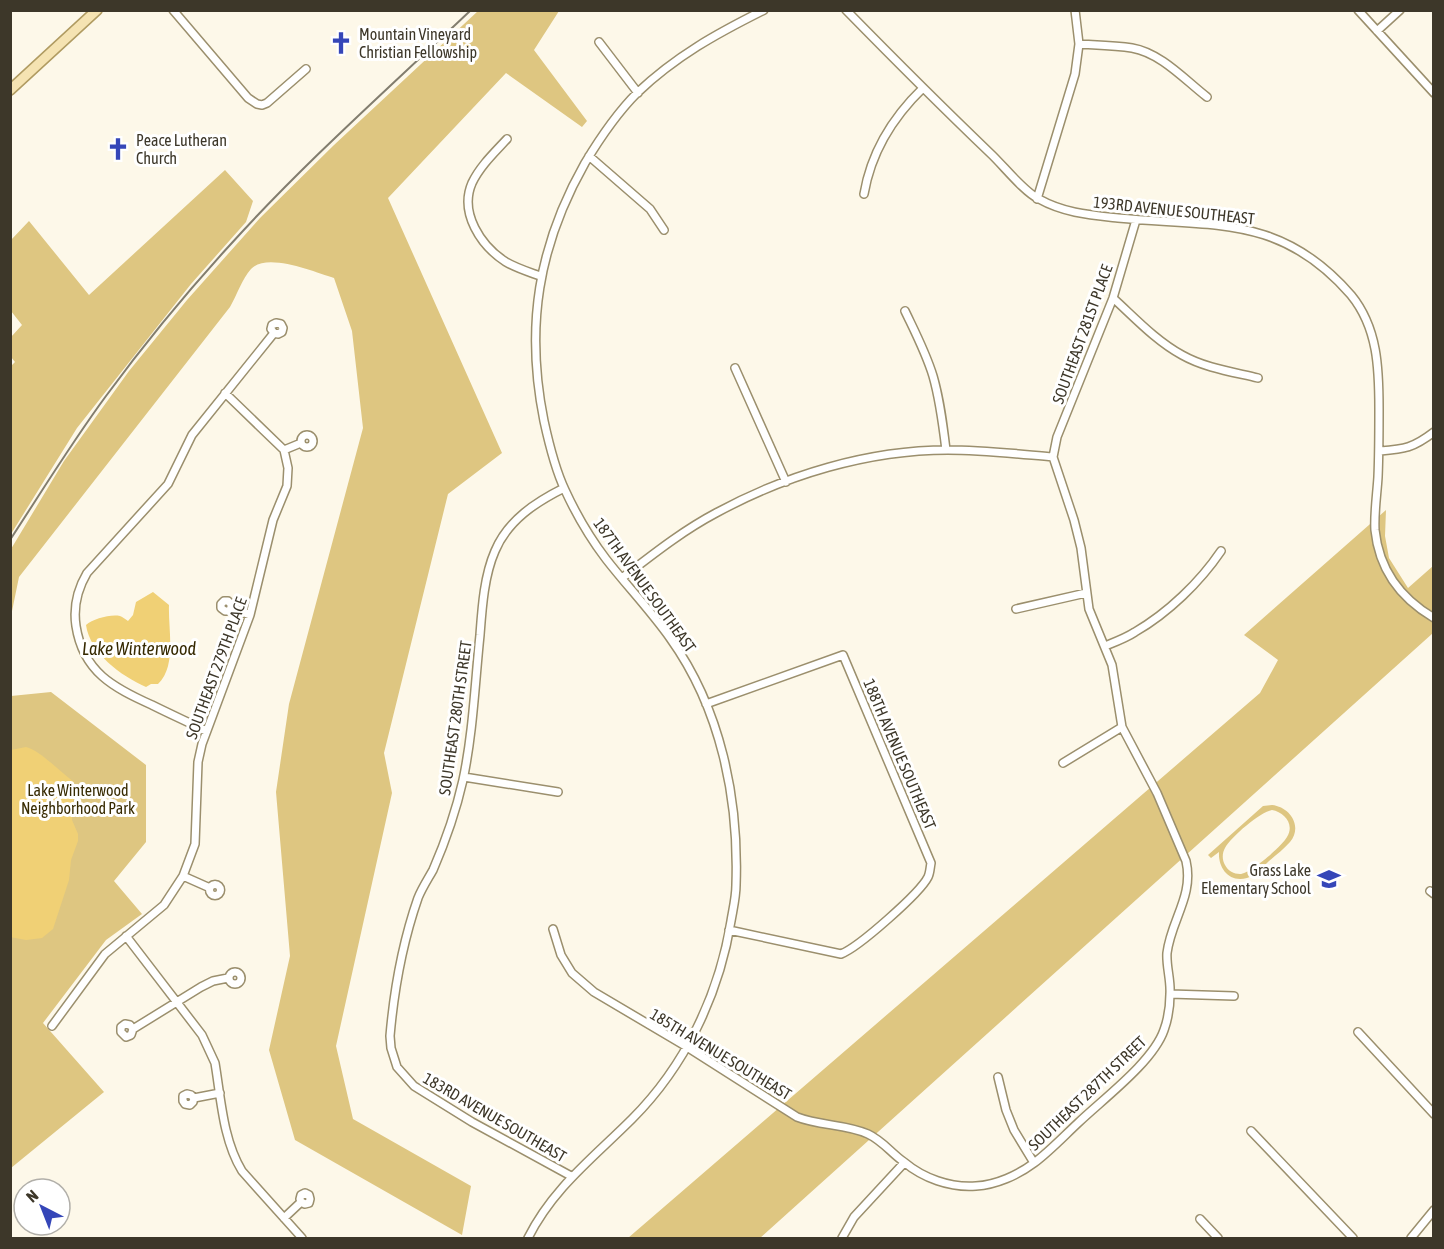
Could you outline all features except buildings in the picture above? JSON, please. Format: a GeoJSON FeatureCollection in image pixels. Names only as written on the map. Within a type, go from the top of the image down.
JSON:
{"type":"FeatureCollection","features":[{"type":"Feature","properties":{"kind":"main road"},"geometry":{"type":"LineString","coordinates":[[10,90],[97,10]]}},
{"type":"Feature","properties":{"kind":"street"},"geometry":{"type":"LineString","coordinates":[[173,10],[241,90],[258,104],[267,103],[306,69]]}},
{"type":"Feature","properties":{"kind":"street","name":"187TH AVENUE SOUTHEAST"},"geometry":{"type":"LineString","coordinates":[[528,1239],[555,1195],[571,1176],[634,1117],[665,1080],[687,1047],[707,1006],[721,968],[736,889],[736,827],[729,779],[706,704],[673,641],[589,534],[564,488],[549,444],[538,388],[535,355],[535,314],[540,276],[548,245],[565,202],[589,156],[616,116],[638,93],[688,51],[764,10]]}},
{"type":"Feature","properties":{"kind":"street","name":"193RD AVENUE SOUTHEAST"},"geometry":{"type":"LineString","coordinates":[[846,10],[1037,199],[1071,213],[1136,220],[1222,225],[1263,233],[1297,249],[1329,273],[1359,307],[1376,345],[1379,370],[1380,451],[1375,528],[1380,557],[1397,589],[1416,607],[1434,618]]}},
{"type":"Feature","properties":{"kind":"street"},"geometry":{"type":"LineString","coordinates":[[1037,199],[1075,74],[1079,44],[1075,10]]}},
{"type":"Feature","properties":{"kind":"street"},"geometry":{"type":"LineString","coordinates":[[1358,10],[1434,93]]}},
{"type":"Feature","properties":{"kind":"street"},"geometry":{"type":"LineString","coordinates":[[1377,31],[1400,10]]}},
{"type":"Feature","properties":{"kind":"street"},"geometry":{"type":"LineString","coordinates":[[599,42],[638,93]]}},
{"type":"Feature","properties":{"kind":"street"},"geometry":{"type":"LineString","coordinates":[[1079,44],[1133,48],[1150,54],[1165,63],[1207,97]]}},
{"type":"Feature","properties":{"kind":"street"},"geometry":{"type":"LineString","coordinates":[[864,194],[867,177],[884,138],[900,113],[923,88]]}},
{"type":"Feature","properties":{"kind":"street"},"geometry":{"type":"LineString","coordinates":[[507,139],[482,167],[473,181],[469,191],[468,205],[471,219],[476,231],[496,255],[508,263],[540,276]]}},
{"type":"Feature","properties":{"kind":"street"},"geometry":{"type":"LineString","coordinates":[[589,156],[650,209],[664,230]]}},
{"type":"Feature","properties":{"kind":"street","name":"SOUTHEAST 281ST PLACE"},"geometry":{"type":"LineString","coordinates":[[1053,457],[1057,437],[1113,298],[1136,220]]}},
{"type":"Feature","properties":{"kind":"street"},"geometry":{"type":"LineString","coordinates":[[1113,298],[1147,329],[1181,354],[1208,366],[1258,378]]}},
{"type":"Feature","properties":{"kind":"street"},"geometry":{"type":"LineString","coordinates":[[905,311],[933,376],[946,450]]}},
{"type":"Feature","properties":{"kind":"street"},"geometry":{"type":"LineString","coordinates":[[206,731],[123,692],[101,677],[86,657],[80,644],[75,620],[75,604],[80,584],[87,573],[168,484],[192,435],[274,333]]}},
{"type":"Feature","properties":{"kind":"street"},"geometry":{"type":"LineString","coordinates":[[735,368],[786,482]]}},
{"type":"Feature","properties":{"kind":"street"},"geometry":{"type":"LineString","coordinates":[[225,393],[284,450],[301,443]]}},
{"type":"Feature","properties":{"kind":"street"},"geometry":{"type":"LineString","coordinates":[[1380,451],[1405,449],[1434,432]]}},
{"type":"Feature","properties":{"kind":"street","name":"SOUTHEAST 279TH PLACE"},"geometry":{"type":"LineString","coordinates":[[52,1026],[105,954],[164,904],[183,876],[195,844],[198,762],[206,731],[250,615],[273,520],[286,486],[288,468],[284,450]]}},
{"type":"Feature","properties":{"kind":"street"},"geometry":{"type":"LineString","coordinates":[[622,578],[681,534],[715,513],[786,482],[822,470],[884,455],[946,450],[1053,457],[1081,548],[1089,609],[1112,665],[1122,727],[1063,763]]}},
{"type":"Feature","properties":{"kind":"street","name":"SOUTHEAST 280TH STREET"},"geometry":{"type":"LineString","coordinates":[[391,1048],[392,1018],[405,942],[419,897],[454,818],[464,777],[482,605],[495,550],[503,535],[529,509],[564,488]]}},
{"type":"Feature","properties":{"kind":"street"},"geometry":{"type":"LineString","coordinates":[[1105,646],[1136,632],[1172,604],[1200,579],[1221,550]]}},
{"type":"Feature","properties":{"kind":"street"},"geometry":{"type":"LineString","coordinates":[[1016,609],[1086,593]]}},
{"type":"Feature","properties":{"kind":"street"},"geometry":{"type":"LineString","coordinates":[[231,608],[250,615]]}},
{"type":"Feature","properties":{"kind":"street","name":"188TH AVENUE SOUTHEAST"},"geometry":{"type":"LineString","coordinates":[[706,704],[843,655],[931,863],[929,875],[918,891],[858,945],[841,954],[729,930]]}},
{"type":"Feature","properties":{"kind":"street","name":"SOUTHEAST 287TH STREET"},"geometry":{"type":"LineString","coordinates":[[904,1163],[938,1182],[962,1186],[978,1186],[1010,1177],[1034,1163],[1145,1060],[1156,1046],[1164,1030],[1170,994],[1167,953],[1186,896],[1189,872],[1157,793],[1122,727]]}},
{"type":"Feature","properties":{"kind":"street"},"geometry":{"type":"LineString","coordinates":[[464,777],[558,792]]}},
{"type":"Feature","properties":{"kind":"street"},"geometry":{"type":"LineString","coordinates":[[183,876],[210,888]]}},
{"type":"Feature","properties":{"kind":"street","name":"185TH AVENUE SOUTHEAST"},"geometry":{"type":"LineString","coordinates":[[553,929],[561,955],[572,973],[605,1000],[687,1047],[797,1117],[872,1136],[904,1163]]}},
{"type":"Feature","properties":{"kind":"street"},"geometry":{"type":"LineString","coordinates":[[126,936],[202,1035],[211,1053],[229,1143],[236,1162],[302,1239]]}},
{"type":"Feature","properties":{"kind":"street"},"geometry":{"type":"LineString","coordinates":[[133,1029],[213,981],[228,978]]}},
{"type":"Feature","properties":{"kind":"street"},"geometry":{"type":"LineString","coordinates":[[1170,994],[1234,996]]}},
{"type":"Feature","properties":{"kind":"street"},"geometry":{"type":"LineString","coordinates":[[1359,1032],[1434,1114]]}},
{"type":"Feature","properties":{"kind":"street","name":"183RD AVENUE SOUTHEAST"},"geometry":{"type":"LineString","coordinates":[[391,1048],[397,1067],[421,1091],[571,1176]]}},
{"type":"Feature","properties":{"kind":"street"},"geometry":{"type":"LineString","coordinates":[[998,1077],[1006,1110],[1014,1130],[1034,1163]]}},
{"type":"Feature","properties":{"kind":"street"},"geometry":{"type":"LineString","coordinates":[[194,1098],[220,1093]]}},
{"type":"Feature","properties":{"kind":"street"},"geometry":{"type":"LineString","coordinates":[[1251,1131],[1353,1239]]}},
{"type":"Feature","properties":{"kind":"street"},"geometry":{"type":"LineString","coordinates":[[842,1239],[859,1212],[904,1163]]}},
{"type":"Feature","properties":{"kind":"street"},"geometry":{"type":"LineString","coordinates":[[284,1218],[301,1202]]}},
{"type":"Feature","properties":{"kind":"street"},"geometry":{"type":"LineString","coordinates":[[1411,1239],[1434,1210]]}},
{"type":"Feature","properties":{"kind":"street"},"geometry":{"type":"LineString","coordinates":[[1200,1219],[1218,1239]]}},
{"type":"Feature","properties":{"kind":"green space"},"geometry":{"type":"Polygon","coordinates":[[[478,11],[559,11],[534,50],[587,121],[582,127],[506,73],[388,198],[502,453],[448,494],[384,753],[392,793],[336,1046],[353,1119],[471,1186],[462,1235],[295,1140],[269,1050],[290,956],[276,792],[289,704],[363,428],[352,331],[334,278],[279,263],[258,264],[251,269],[230,307],[19,577],[11,616],[11,549],[64,461],[129,371],[187,300],[260,218],[334,145],[478,11]]]}},
{"type":"Feature","properties":{"kind":"green space"},"geometry":{"type":"Polygon","coordinates":[[[225,170],[253,201],[246,222],[191,284],[77,428],[11,534],[10,367],[15,362],[11,357],[11,337],[22,325],[11,311],[11,240],[29,221],[89,295],[225,170]]]}},
{"type":"Feature","properties":{"kind":"green space"},"geometry":{"type":"Polygon","coordinates":[[[1386,510],[1385,536],[1389,558],[1408,588],[1433,566],[1433,633],[760,1238],[628,1238],[1260,693],[1278,660],[1244,635],[1386,510]]]}},
{"type":"Feature","properties":{"kind":"green space","name":"Lake Winterwood Neighborhood Park"},"geometry":{"type":"Polygon","coordinates":[[[51,692],[146,765],[146,842],[114,881],[142,914],[106,940],[43,1023],[104,1092],[11,1168],[11,696],[51,692]]]}},
{"type":"Feature","properties":{"kind":"green space"},"geometry":{"type":"Polygon","coordinates":[[[1272,805],[1289,813],[1295,824],[1294,836],[1253,875],[1241,879],[1230,876],[1220,864],[1219,852],[1211,858],[1208,855],[1263,806],[1272,805]],[[1272,810],[1260,815],[1228,843],[1224,850],[1224,863],[1233,873],[1245,873],[1251,869],[1273,853],[1287,837],[1289,823],[1272,810]]]}},
{"type":"Feature","properties":{"kind":"water","name":"Lake Winterwood"},"geometry":{"type":"Polygon","coordinates":[[[153,592],[169,605],[170,657],[164,676],[158,684],[146,687],[117,670],[100,654],[86,625],[97,619],[111,616],[120,616],[128,621],[133,615],[136,602],[153,592]]]}},
{"type":"Feature","properties":{"kind":"water"},"geometry":{"type":"Polygon","coordinates":[[[26,747],[44,757],[74,782],[72,820],[78,834],[78,841],[71,860],[69,880],[53,929],[42,938],[26,940],[10,937],[11,750],[26,747]]]}},
{"type":"Feature","properties":{"kind":"railway"},"geometry":{"type":"LineString","coordinates":[[10,540],[106,396],[198,281],[288,184],[471,10]]}},
{"type":"Feature","properties":{"kind":"place","name":"Mountain Vineyard Christian Fellowship"},"geometry":{"type":"Point","coordinates":[341,43]}},
{"type":"Feature","properties":{"kind":"place","name":"Peace Lutheran Church"},"geometry":{"type":"Point","coordinates":[118,149]}},
{"type":"Feature","properties":{"kind":"place","name":"Grass Lake Elementary School"},"geometry":{"type":"Point","coordinates":[1329,879]}}]}
